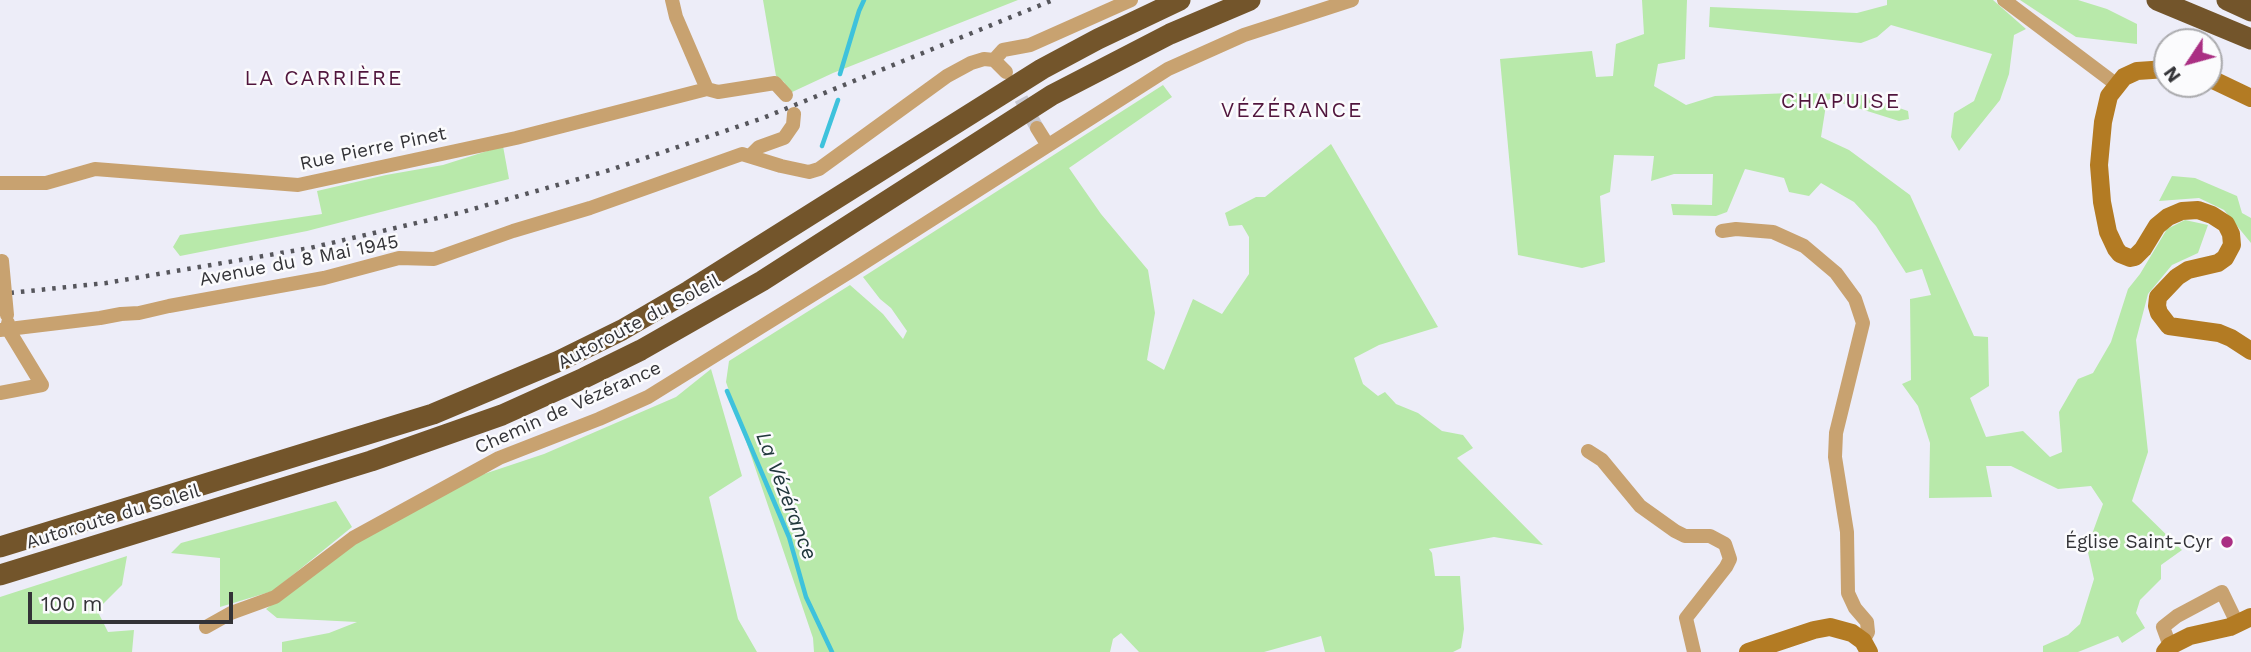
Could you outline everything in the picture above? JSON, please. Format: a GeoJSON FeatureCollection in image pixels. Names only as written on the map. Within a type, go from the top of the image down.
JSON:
{"type":"FeatureCollection","features":[{"type":"Feature","properties":{"kind":"highway","name":"Autoroute du Soleil"},"geometry":{"type":"LineString","coordinates":[[0,547],[433,414],[559,360],[622,330],[689,291],[1042,69],[1098,38],[1180,0]]}},
{"type":"Feature","properties":{"kind":"highway","name":"Autoroute du Soleil"},"geometry":{"type":"LineString","coordinates":[[0,575],[394,453],[502,415],[584,378],[641,350],[762,281],[1052,95],[1170,34],[1250,0]]}},
{"type":"Feature","properties":{"kind":"highway"},"geometry":{"type":"LineString","coordinates":[[2157,0],[2251,39]]}},
{"type":"Feature","properties":{"kind":"highway"},"geometry":{"type":"LineString","coordinates":[[2227,0],[2251,11]]}},
{"type":"Feature","properties":{"kind":"street"},"geometry":{"type":"LineString","coordinates":[[672,0],[676,17],[707,89]]}},
{"type":"Feature","properties":{"kind":"street"},"geometry":{"type":"LineString","coordinates":[[994,60],[1003,50],[1030,45],[1131,0]]}},
{"type":"Feature","properties":{"kind":"street","name":"Chemin de Vézérance"},"geometry":{"type":"LineString","coordinates":[[206,626],[275,597],[353,538],[499,458],[648,397],[1168,69],[1244,35],[1352,0]]}},
{"type":"Feature","properties":{"kind":"street"},"geometry":{"type":"LineString","coordinates":[[2004,0],[2117,85]]}},
{"type":"Feature","properties":{"kind":"street"},"geometry":{"type":"LineString","coordinates":[[794,114],[793,125],[785,138],[759,147],[750,156],[809,172],[819,169],[947,76],[971,63],[984,59],[994,60],[1006,72]]}},
{"type":"Feature","properties":{"kind":"street"},"geometry":{"type":"LineString","coordinates":[[2153,70],[2137,71],[2124,77],[2109,96],[2103,122],[2099,165],[2108,232],[2116,249],[2126,257],[2135,257],[2157,226],[2182,211],[2198,210],[2213,215],[2226,225],[2231,234],[2232,245],[2225,258],[2177,277],[2158,296],[2157,306],[2169,326],[2219,333],[2251,351]]}},
{"type":"Feature","properties":{"kind":"street","name":"Rue Pierre Pinet"},"geometry":{"type":"LineString","coordinates":[[0,183],[46,183],[95,169],[298,185],[516,138],[707,89],[718,92],[775,83],[786,95]]}},
{"type":"Feature","properties":{"kind":"street"},"geometry":{"type":"LineString","coordinates":[[2223,85],[2251,98]]}},
{"type":"Feature","properties":{"kind":"street"},"geometry":{"type":"LineString","coordinates":[[1037,128],[1047,144]]}},
{"type":"Feature","properties":{"kind":"street","name":"Avenue du 8 Mai 1945"},"geometry":{"type":"LineString","coordinates":[[5,324],[139,313],[324,278],[399,257],[434,259],[513,230],[590,208],[733,156],[750,156]]}},
{"type":"Feature","properties":{"kind":"street"},"geometry":{"type":"LineString","coordinates":[[1723,231],[1736,229],[1773,232],[1804,246],[1836,273],[1855,299],[1863,323],[1836,433],[1835,457],[1847,532],[1848,593],[1855,608],[1867,622],[1866,646]]}},
{"type":"Feature","properties":{"kind":"street"},"geometry":{"type":"LineString","coordinates":[[0,393],[42,385],[5,324],[1,257]]}},
{"type":"Feature","properties":{"kind":"street"},"geometry":{"type":"LineString","coordinates":[[1588,451],[1602,460],[1640,506],[1675,531],[1685,537],[1710,536],[1725,544],[1730,559],[1727,567],[1686,618],[1694,652]]}},
{"type":"Feature","properties":{"kind":"street"},"geometry":{"type":"LineString","coordinates":[[2222,592],[2244,621],[2190,636],[2167,649],[2163,627],[2177,616],[2222,592]]}},
{"type":"Feature","properties":{"kind":"street"},"geometry":{"type":"LineString","coordinates":[[1748,652],[1830,627],[1852,633],[1866,646]]}},
{"type":"Feature","properties":{"kind":"green space"},"geometry":{"type":"Polygon","coordinates":[[[763,0],[1018,0],[833,73],[790,93],[784,82],[776,76],[763,0]]]}},
{"type":"Feature","properties":{"kind":"green space"},"geometry":{"type":"Polygon","coordinates":[[[1642,0],[1687,0],[1685,59],[1658,64],[1654,86],[1686,105],[1715,96],[1858,94],[1908,111],[1909,119],[1899,121],[1829,99],[1821,137],[1849,150],[1910,195],[1974,336],[1988,337],[1989,386],[1970,398],[1986,437],[2023,431],[2050,457],[2062,452],[2059,412],[2078,379],[2093,373],[2111,342],[2128,289],[2167,229],[2185,220],[2208,225],[2198,253],[2172,265],[2148,294],[2136,340],[2148,452],[2132,501],[2182,550],[2161,565],[2161,579],[2140,600],[2136,613],[2145,628],[2122,643],[2118,636],[2078,652],[2043,652],[2043,646],[2068,635],[2080,624],[2094,579],[2087,548],[2103,504],[2091,486],[2058,489],[2011,466],[1986,466],[1992,497],[1929,498],[1930,443],[1918,406],[1902,384],[1911,380],[1910,299],[1931,295],[1922,269],[1906,273],[1876,226],[1854,202],[1821,183],[1809,196],[1789,192],[1784,178],[1745,169],[1727,212],[1716,216],[1673,215],[1671,204],[1712,205],[1713,174],[1674,174],[1651,181],[1654,156],[1614,155],[1610,192],[1600,196],[1605,262],[1582,268],[1518,255],[1500,59],[1592,51],[1596,77],[1613,76],[1616,44],[1644,34],[1642,0]]]}},
{"type":"Feature","properties":{"kind":"green space"},"geometry":{"type":"Polygon","coordinates":[[[1887,0],[1993,0],[2026,29],[2014,35],[2009,74],[2000,100],[1959,151],[1951,137],[1954,113],[1974,101],[1992,54],[1891,25],[1877,37],[1861,43],[1709,27],[1710,7],[1857,13],[1887,5],[1887,0]]]}},
{"type":"Feature","properties":{"kind":"green space"},"geometry":{"type":"Polygon","coordinates":[[[2020,0],[2078,0],[2107,9],[2137,24],[2137,44],[2076,37],[2020,0]]]}},
{"type":"Feature","properties":{"kind":"green space"},"geometry":{"type":"Polygon","coordinates":[[[1163,85],[1172,97],[1069,168],[1101,214],[1148,270],[1155,313],[1147,360],[1164,370],[1193,299],[1222,314],[1249,274],[1249,237],[1242,225],[1229,226],[1225,213],[1256,197],[1265,197],[1331,144],[1438,327],[1379,345],[1354,358],[1363,384],[1378,396],[1385,392],[1396,404],[1418,413],[1442,431],[1463,435],[1473,448],[1457,458],[1543,545],[1494,537],[1429,549],[1435,576],[1460,576],[1464,629],[1461,648],[1453,652],[1325,652],[1321,636],[1264,652],[1139,652],[1121,633],[1113,639],[1110,652],[814,652],[813,638],[726,382],[729,361],[850,285],[883,314],[903,339],[907,331],[891,308],[880,299],[863,277],[1163,85]]]}},
{"type":"Feature","properties":{"kind":"green space"},"geometry":{"type":"Polygon","coordinates":[[[503,146],[509,179],[307,231],[180,256],[173,247],[180,235],[322,214],[317,191],[443,165],[503,146]]]}},
{"type":"Feature","properties":{"kind":"green space"},"geometry":{"type":"Polygon","coordinates":[[[2172,176],[2195,178],[2237,196],[2242,213],[2251,218],[2251,243],[2224,210],[2199,198],[2159,201],[2172,176]]]}},
{"type":"Feature","properties":{"kind":"green space"},"geometry":{"type":"Polygon","coordinates":[[[711,369],[742,476],[709,497],[738,619],[757,652],[282,652],[282,642],[329,633],[357,622],[277,618],[266,609],[351,546],[481,475],[544,454],[676,397],[711,369]]]}},
{"type":"Feature","properties":{"kind":"green space"},"geometry":{"type":"Polygon","coordinates":[[[336,501],[352,527],[273,591],[220,607],[220,558],[171,553],[181,543],[336,501]]]}},
{"type":"Feature","properties":{"kind":"green space"},"geometry":{"type":"Polygon","coordinates":[[[127,556],[122,585],[97,610],[108,632],[134,630],[132,652],[0,652],[0,597],[127,556]]]}},
{"type":"Feature","properties":{"kind":"waterway","name":"La Vézérance"},"geometry":{"type":"LineString","coordinates":[[840,74],[864,0]]}},
{"type":"Feature","properties":{"kind":"waterway","name":"La Vézérance"},"geometry":{"type":"LineString","coordinates":[[822,146],[838,100]]}},
{"type":"Feature","properties":{"kind":"waterway","name":"La Vézérance"},"geometry":{"type":"LineString","coordinates":[[727,391],[789,537],[806,597],[832,652]]}},
{"type":"Feature","properties":{"kind":"tunnel"},"geometry":{"type":"LineString","coordinates":[[1011,80],[1037,128]]}},
{"type":"Feature","properties":{"kind":"railway"},"geometry":{"type":"LineString","coordinates":[[0,294],[106,283],[310,248],[459,213],[610,170],[763,118],[1053,0]]}},
{"type":"Feature","properties":{"kind":"place","name":"Église Saint-Cyr"},"geometry":{"type":"Point","coordinates":[2227,542]}},
{"type":"Feature","properties":{"kind":"district","name":"LA CARRIÈRE"},"geometry":{"type":"Point","coordinates":[324,79]}},
{"type":"Feature","properties":{"kind":"district","name":"CHAPUISE"},"geometry":{"type":"Point","coordinates":[1841,102]}},
{"type":"Feature","properties":{"kind":"district","name":"VÉZÉRANCE"},"geometry":{"type":"Point","coordinates":[1292,111]}}]}
